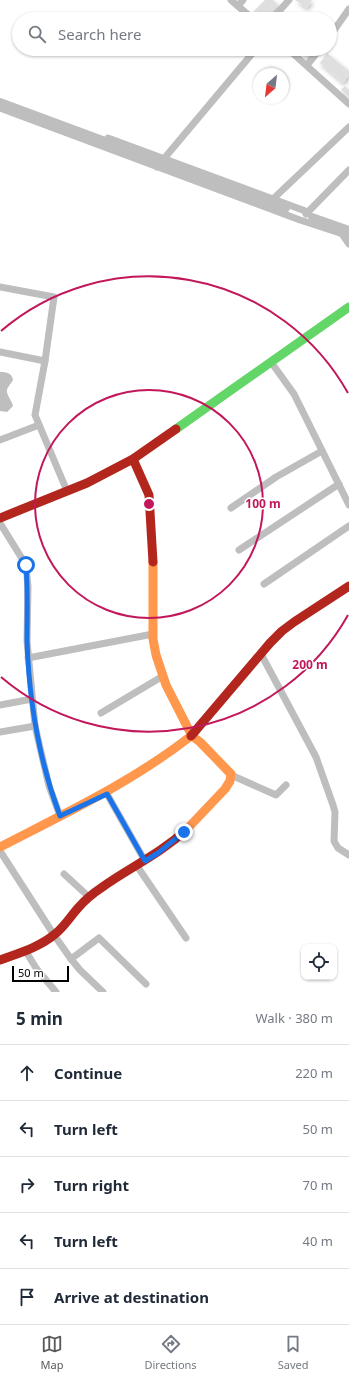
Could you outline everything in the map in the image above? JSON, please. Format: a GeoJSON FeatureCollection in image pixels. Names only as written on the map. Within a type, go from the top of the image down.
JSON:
{"type":"FeatureCollection","features":[{"type":"Feature","properties":{"kind":"street"},"geometry":{"type":"LineString","coordinates":[[231,0],[245,12]]}},
{"type":"Feature","properties":{"kind":"street"},"geometry":{"type":"LineString","coordinates":[[238,6],[244,0]]}},
{"type":"Feature","properties":{"kind":"street"},"geometry":{"type":"LineString","coordinates":[[278,12],[289,0]]}},
{"type":"Feature","properties":{"kind":"street"},"geometry":{"type":"LineString","coordinates":[[337,26],[349,10]]}},
{"type":"Feature","properties":{"kind":"street"},"geometry":{"type":"LineString","coordinates":[[157,167],[250,56]]}},
{"type":"Feature","properties":{"kind":"street"},"geometry":{"type":"LineString","coordinates":[[296,56],[349,104]]}},
{"type":"Feature","properties":{"kind":"street"},"geometry":{"type":"LineString","coordinates":[[306,65],[314,56]]}},
{"type":"Feature","properties":{"kind":"street"},"geometry":{"type":"LineString","coordinates":[[0,108],[300,220],[345,235],[349,244]]}},
{"type":"Feature","properties":{"kind":"street"},"geometry":{"type":"LineString","coordinates":[[273,199],[349,127]]}},
{"type":"Feature","properties":{"kind":"street"},"geometry":{"type":"LineString","coordinates":[[108,138],[308,212]]}},
{"type":"Feature","properties":{"kind":"street"},"geometry":{"type":"LineString","coordinates":[[300,220],[349,170]]}},
{"type":"Feature","properties":{"kind":"street"},"geometry":{"type":"LineString","coordinates":[[0,287],[54,297],[46,361],[35,415],[67,491]]}},
{"type":"Feature","properties":{"kind":"street"},"geometry":{"type":"LineString","coordinates":[[0,518],[95,479],[133,459],[349,307]]}},
{"type":"Feature","properties":{"kind":"street"},"geometry":{"type":"LineString","coordinates":[[0,352],[46,361]]}},
{"type":"Feature","properties":{"kind":"street"},"geometry":{"type":"LineString","coordinates":[[271,362],[294,394],[349,505]]}},
{"type":"Feature","properties":{"kind":"street"},"geometry":{"type":"LineString","coordinates":[[0,440],[39,425]]}},
{"type":"Feature","properties":{"kind":"street"},"geometry":{"type":"LineString","coordinates":[[231,508],[276,477],[322,451]]}},
{"type":"Feature","properties":{"kind":"street"},"geometry":{"type":"LineString","coordinates":[[133,459],[149,495],[153,546],[152,634],[166,685],[192,736],[219,761],[231,775],[276,795],[286,785]]}},
{"type":"Feature","properties":{"kind":"street"},"geometry":{"type":"LineString","coordinates":[[239,550],[339,484]]}},
{"type":"Feature","properties":{"kind":"street"},"geometry":{"type":"LineString","coordinates":[[0,523],[26,565],[28,587],[27,641],[35,726],[49,786],[60,816]]}},
{"type":"Feature","properties":{"kind":"street"},"geometry":{"type":"LineString","coordinates":[[264,584],[349,526]]}},
{"type":"Feature","properties":{"kind":"street"},"geometry":{"type":"LineString","coordinates":[[0,847],[107,794],[180,746],[192,736],[270,643],[282,631],[349,586]]}},
{"type":"Feature","properties":{"kind":"street"},"geometry":{"type":"LineString","coordinates":[[28,658],[152,634]]}},
{"type":"Feature","properties":{"kind":"street"},"geometry":{"type":"LineString","coordinates":[[261,654],[316,757],[328,788],[335,812],[334,843],[338,848],[349,855]]}},
{"type":"Feature","properties":{"kind":"street"},"geometry":{"type":"LineString","coordinates":[[101,713],[163,676]]}},
{"type":"Feature","properties":{"kind":"street"},"geometry":{"type":"LineString","coordinates":[[0,706],[32,699]]}},
{"type":"Feature","properties":{"kind":"street"},"geometry":{"type":"LineString","coordinates":[[0,732],[35,726]]}},
{"type":"Feature","properties":{"kind":"street"},"geometry":{"type":"LineString","coordinates":[[0,960],[50,938],[62,928],[85,900],[158,853],[184,832],[223,791],[230,781],[231,775]]}},
{"type":"Feature","properties":{"kind":"street"},"geometry":{"type":"LineString","coordinates":[[107,794],[145,861]]}},
{"type":"Feature","properties":{"kind":"street"},"geometry":{"type":"LineString","coordinates":[[0,851],[71,959],[103,992]]}},
{"type":"Feature","properties":{"kind":"street"},"geometry":{"type":"LineString","coordinates":[[136,866],[186,938]]}},
{"type":"Feature","properties":{"kind":"street"},"geometry":{"type":"LineString","coordinates":[[64,874],[89,897]]}},
{"type":"Feature","properties":{"kind":"street"},"geometry":{"type":"LineString","coordinates":[[71,959],[99,938],[146,984]]}},
{"type":"Feature","properties":{"kind":"street"},"geometry":{"type":"LineString","coordinates":[[25,950],[36,968],[56,992]]}},
{"type":"Feature","properties":{"kind":"shaded area"},"geometry":{"type":"Polygon","coordinates":[[[0,372],[9,373],[13,380],[7,389],[7,394],[13,406],[7,412],[0,411],[0,372]]]}},
{"type":"Feature","properties":{"kind":"building"},"geometry":{"type":"Polygon","coordinates":[[[265,0],[273,0],[278,5],[272,12],[253,12],[265,0]]]}},
{"type":"Feature","properties":{"kind":"building"},"geometry":{"type":"Polygon","coordinates":[[[295,0],[312,0],[307,8],[295,0]]]}},
{"type":"Feature","properties":{"kind":"building"},"geometry":{"type":"Polygon","coordinates":[[[325,56],[331,56],[349,71],[349,75],[343,83],[320,63],[325,56]]]}},
{"type":"Feature","properties":{"kind":"building"},"geometry":{"type":"Polygon","coordinates":[[[345,86],[349,90],[349,97],[341,90],[345,86]]]}},
{"type":"Feature","properties":{"kind":"waterway"},"geometry":{"type":"LineString","coordinates":[[0,102],[286,208]]}},
{"type":"Feature","properties":{"kind":"waterway"},"geometry":{"type":"LineString","coordinates":[[312,217],[349,230]]}},
{"type":"Feature","properties":{"kind":"traffic: fast"},"geometry":{"type":"LineString","coordinates":[[176,429],[349,307]]}},
{"type":"Feature","properties":{"kind":"traffic: slow"},"geometry":{"type":"LineString","coordinates":[[153,562],[153,639],[156,655],[166,685],[192,736],[200,742],[231,774],[230,781],[225,789],[187,829]]}},
{"type":"Feature","properties":{"kind":"traffic: slow"},"geometry":{"type":"LineString","coordinates":[[0,847],[98,796],[146,768],[191,736]]}},
{"type":"Feature","properties":{"kind":"traffic: jam"},"geometry":{"type":"LineString","coordinates":[[0,518],[87,483],[133,459],[176,429]]}},
{"type":"Feature","properties":{"kind":"traffic: jam"},"geometry":{"type":"LineString","coordinates":[[133,459],[149,495],[153,562]]}},
{"type":"Feature","properties":{"kind":"traffic: jam"},"geometry":{"type":"LineString","coordinates":[[191,736],[270,643],[282,631],[349,586]]}},
{"type":"Feature","properties":{"kind":"traffic: jam"},"geometry":{"type":"LineString","coordinates":[[0,960],[29,949],[49,939],[91,895],[155,854],[187,829]]}},
{"type":"Feature","properties":{"kind":"route"},"geometry":{"type":"LineString","coordinates":[[26,565],[28,587],[27,641],[35,726],[49,786],[60,816],[107,794],[145,861],[158,853],[184,832]]}}]}
